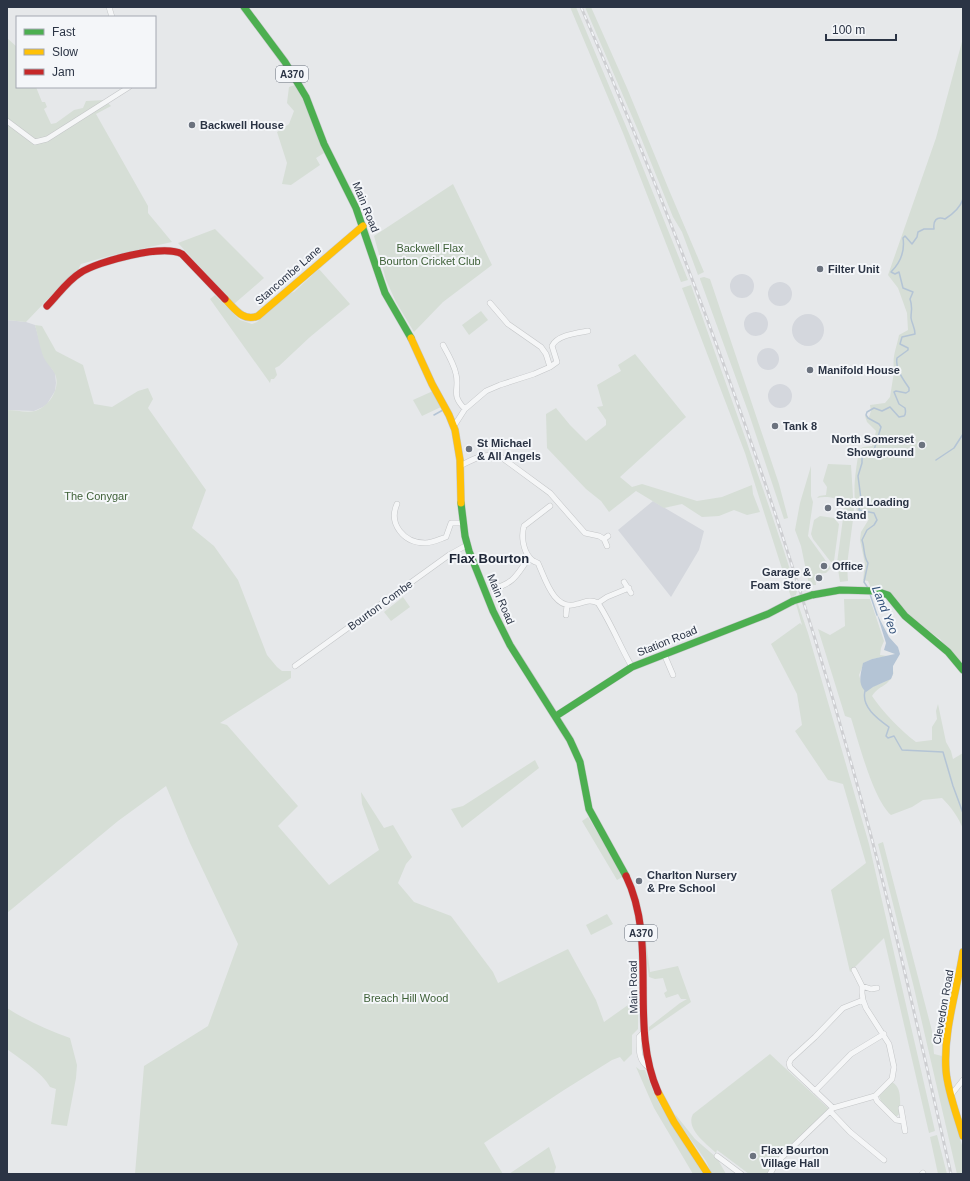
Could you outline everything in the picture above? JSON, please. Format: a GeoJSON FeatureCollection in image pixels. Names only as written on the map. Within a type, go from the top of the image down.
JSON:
{"type":"FeatureCollection","features":[{"type":"Feature","properties":{"kind":"main road","name":"Main Road"},"geometry":{"type":"LineString","coordinates":[[244,7],[288,67],[305,94],[312,109],[326,150],[348,190],[363,226],[384,290],[412,339],[428,376],[453,425],[457,438],[460,466],[462,523],[467,545],[492,608],[508,642],[556,716],[579,759],[583,772],[586,801],[590,813],[624,869],[636,901],[640,926],[644,963],[645,1031],[648,1067],[663,1104],[708,1174]]}},
{"type":"Feature","properties":{"kind":"main road","name":"Stancombe Lane"},"geometry":{"type":"LineString","coordinates":[[47,306],[81,272],[112,261],[141,254],[174,251],[183,254],[240,315],[250,318],[255,317],[261,314],[363,226]]}},
{"type":"Feature","properties":{"kind":"main road","name":"Station Road"},"geometry":{"type":"LineString","coordinates":[[556,716],[632,667],[768,614],[793,601],[812,595],[840,590],[876,592],[888,595],[905,616],[948,652],[963,670]]}},
{"type":"Feature","properties":{"kind":"main road","name":"Clevedon Road"},"geometry":{"type":"LineString","coordinates":[[963,952],[961,970],[948,1029],[946,1055],[946,1072],[950,1095],[963,1136]]}},
{"type":"Feature","properties":{"kind":"street"},"geometry":{"type":"LineString","coordinates":[[7,121],[35,142],[48,139],[127,88]]}},
{"type":"Feature","properties":{"kind":"street"},"geometry":{"type":"LineString","coordinates":[[490,303],[507,323],[542,347],[550,367]]}},
{"type":"Feature","properties":{"kind":"street"},"geometry":{"type":"LineString","coordinates":[[453,425],[456,424],[465,409],[492,388],[534,374],[557,362],[552,347],[554,343],[569,335],[588,331]]}},
{"type":"Feature","properties":{"kind":"street"},"geometry":{"type":"LineString","coordinates":[[443,346],[456,374],[455,392],[457,398],[465,409]]}},
{"type":"Feature","properties":{"kind":"street"},"geometry":{"type":"LineString","coordinates":[[460,466],[480,456],[501,457],[550,493],[585,533],[606,538],[607,546]]}},
{"type":"Feature","properties":{"kind":"street"},"geometry":{"type":"LineString","coordinates":[[398,504],[394,516],[396,527],[415,542],[427,543],[446,537],[451,523],[462,523]]}},
{"type":"Feature","properties":{"kind":"street"},"geometry":{"type":"LineString","coordinates":[[550,506],[539,516],[526,524],[522,540],[529,558],[539,564],[544,578],[560,603],[567,605],[574,605],[587,601],[598,603],[607,597],[630,590],[624,582]]}},
{"type":"Feature","properties":{"kind":"street","name":"Bourton Combe"},"geometry":{"type":"LineString","coordinates":[[295,666],[449,555],[467,545]]}},
{"type":"Feature","properties":{"kind":"street"},"geometry":{"type":"LineString","coordinates":[[497,589],[509,583],[520,572],[529,558]]}},
{"type":"Feature","properties":{"kind":"street"},"geometry":{"type":"LineString","coordinates":[[598,603],[610,623],[632,667]]}},
{"type":"Feature","properties":{"kind":"street"},"geometry":{"type":"LineString","coordinates":[[566,614],[567,605]]}},
{"type":"Feature","properties":{"kind":"street"},"geometry":{"type":"LineString","coordinates":[[664,654],[673,676]]}},
{"type":"Feature","properties":{"kind":"street"},"geometry":{"type":"LineString","coordinates":[[770,1174],[776,1163],[831,1109],[875,1096],[892,1079],[894,1067],[889,1044],[866,1008],[863,1000],[862,986],[854,970]]}},
{"type":"Feature","properties":{"kind":"street"},"geometry":{"type":"LineString","coordinates":[[862,986],[871,989],[877,988]]}},
{"type":"Feature","properties":{"kind":"street"},"geometry":{"type":"LineString","coordinates":[[863,1000],[843,1008],[791,1058],[789,1063],[790,1067],[826,1101],[850,1132],[884,1160]]}},
{"type":"Feature","properties":{"kind":"street"},"geometry":{"type":"LineString","coordinates":[[815,1091],[851,1054],[884,1034]]}},
{"type":"Feature","properties":{"kind":"street"},"geometry":{"type":"LineString","coordinates":[[950,1095],[963,1080]]}},
{"type":"Feature","properties":{"kind":"street"},"geometry":{"type":"LineString","coordinates":[[875,1096],[877,1102],[896,1120],[903,1121]]}},
{"type":"Feature","properties":{"kind":"street"},"geometry":{"type":"LineString","coordinates":[[901,1108],[905,1131]]}},
{"type":"Feature","properties":{"kind":"street"},"geometry":{"type":"LineString","coordinates":[[717,1156],[740,1174]]}},
{"type":"Feature","properties":{"kind":"shaded area"},"geometry":{"type":"Polygon","coordinates":[[[742,274],[750,278],[754,286],[750,294],[742,298],[734,294],[730,286],[734,278],[742,274]]]}},
{"type":"Feature","properties":{"kind":"shaded area"},"geometry":{"type":"Polygon","coordinates":[[[780,282],[785,283],[791,289],[791,299],[785,305],[780,306],[775,305],[769,299],[768,294],[769,289],[775,283],[780,282]]]}},
{"type":"Feature","properties":{"kind":"shaded area"},"geometry":{"type":"Polygon","coordinates":[[[756,312],[764,316],[768,324],[764,332],[756,336],[748,332],[744,324],[748,316],[756,312]]]}},
{"type":"Feature","properties":{"kind":"shaded area"},"geometry":{"type":"Polygon","coordinates":[[[805,314],[811,314],[821,321],[824,330],[823,336],[817,343],[811,346],[805,346],[795,339],[792,333],[792,327],[799,317],[805,314]]]}},
{"type":"Feature","properties":{"kind":"shaded area"},"geometry":{"type":"Polygon","coordinates":[[[7,320],[26,322],[35,325],[44,357],[55,373],[55,391],[47,404],[34,411],[7,410],[7,320]]]}},
{"type":"Feature","properties":{"kind":"shaded area"},"geometry":{"type":"Polygon","coordinates":[[[768,348],[776,351],[779,359],[776,367],[768,370],[760,367],[757,359],[760,351],[768,348]]]}},
{"type":"Feature","properties":{"kind":"shaded area"},"geometry":{"type":"Polygon","coordinates":[[[780,384],[788,388],[792,396],[788,404],[780,408],[772,404],[768,396],[772,388],[780,384]]]}},
{"type":"Feature","properties":{"kind":"shaded area"},"geometry":{"type":"Polygon","coordinates":[[[653,501],[704,531],[699,550],[671,597],[618,530],[653,501]]]}},
{"type":"Feature","properties":{"kind":"green space"},"geometry":{"type":"Polygon","coordinates":[[[570,7],[576,7],[688,280],[681,282],[623,133],[570,7]]]}},
{"type":"Feature","properties":{"kind":"green space"},"geometry":{"type":"Polygon","coordinates":[[[585,7],[591,7],[627,88],[704,272],[698,275],[682,232],[673,217],[585,7]]]}},
{"type":"Feature","properties":{"kind":"green space"},"geometry":{"type":"Polygon","coordinates":[[[7,38],[16,46],[16,88],[36,88],[42,102],[45,102],[47,107],[44,109],[51,124],[56,123],[74,110],[83,108],[86,101],[105,100],[111,106],[96,114],[148,206],[148,213],[172,242],[81,264],[77,272],[68,278],[26,322],[7,320],[7,38]]]}},
{"type":"Feature","properties":{"kind":"green space","name":"North Somerset Showground"},"geometry":{"type":"Polygon","coordinates":[[[963,38],[963,666],[940,639],[912,619],[900,606],[871,588],[868,581],[863,580],[865,564],[860,540],[861,532],[869,519],[858,514],[854,491],[859,450],[863,447],[872,446],[876,431],[867,422],[865,416],[869,417],[871,411],[870,405],[885,403],[890,397],[894,372],[901,372],[899,366],[894,368],[894,356],[899,335],[908,330],[907,313],[898,288],[888,275],[936,138],[963,38]]]}},
{"type":"Feature","properties":{"kind":"green space"},"geometry":{"type":"Polygon","coordinates":[[[295,85],[310,113],[324,153],[316,158],[320,165],[291,185],[282,184],[287,163],[277,132],[289,124],[294,111],[287,103],[289,87],[295,85]]]}},
{"type":"Feature","properties":{"kind":"green space","name":"Backwell Flax Bourton Cricket Club"},"geometry":{"type":"Polygon","coordinates":[[[453,184],[492,265],[443,302],[414,332],[396,302],[386,280],[374,236],[453,184]]]}},
{"type":"Feature","properties":{"kind":"green space"},"geometry":{"type":"Polygon","coordinates":[[[215,229],[264,278],[234,304],[178,243],[215,229]]]}},
{"type":"Feature","properties":{"kind":"green space"},"geometry":{"type":"Polygon","coordinates":[[[319,269],[350,304],[275,368],[277,375],[274,379],[271,379],[270,383],[210,299],[215,295],[240,320],[252,324],[257,322],[274,305],[288,294],[294,292],[319,269]]]}},
{"type":"Feature","properties":{"kind":"green space"},"geometry":{"type":"Polygon","coordinates":[[[704,277],[710,279],[779,484],[788,518],[784,519],[749,414],[700,279],[704,277]]]}},
{"type":"Feature","properties":{"kind":"green space"},"geometry":{"type":"Polygon","coordinates":[[[691,285],[797,591],[796,595],[791,597],[745,453],[682,288],[691,285]]]}},
{"type":"Feature","properties":{"kind":"green space"},"geometry":{"type":"Polygon","coordinates":[[[481,311],[488,320],[469,335],[462,325],[481,311]]]}},
{"type":"Feature","properties":{"kind":"green space"},"geometry":{"type":"Polygon","coordinates":[[[35,325],[42,326],[56,351],[83,365],[94,404],[112,407],[138,391],[148,388],[153,399],[148,408],[206,490],[192,528],[214,546],[238,580],[267,655],[282,671],[291,671],[291,678],[220,723],[227,725],[298,806],[278,826],[329,885],[379,850],[362,804],[361,792],[384,828],[393,825],[412,857],[406,864],[398,883],[414,902],[451,916],[493,972],[498,983],[568,949],[596,1000],[604,1022],[638,998],[638,1029],[632,1035],[632,1054],[624,1062],[620,1057],[612,1060],[484,1143],[503,1174],[135,1174],[144,1066],[208,1026],[238,944],[190,843],[166,786],[118,821],[7,913],[7,410],[28,412],[35,411],[45,406],[55,391],[55,374],[45,360],[40,347],[35,325]]]}},
{"type":"Feature","properties":{"kind":"green space"},"geometry":{"type":"Polygon","coordinates":[[[635,354],[686,417],[620,477],[632,487],[642,484],[697,501],[722,497],[752,485],[753,494],[760,512],[747,515],[734,510],[719,516],[702,517],[682,504],[664,508],[636,491],[609,512],[601,501],[586,489],[547,448],[546,414],[556,408],[586,441],[606,425],[606,420],[597,407],[603,406],[597,385],[621,371],[618,365],[635,354]]]}},
{"type":"Feature","properties":{"kind":"green space"},"geometry":{"type":"Polygon","coordinates":[[[433,391],[441,407],[422,416],[413,400],[433,391]]]}},
{"type":"Feature","properties":{"kind":"green space"},"geometry":{"type":"Polygon","coordinates":[[[828,464],[851,465],[854,512],[847,565],[848,581],[840,582],[837,563],[844,511],[843,503],[837,499],[823,497],[817,498],[819,496],[826,495],[827,487],[823,481],[828,464]]]}},
{"type":"Feature","properties":{"kind":"green space"},"geometry":{"type":"Polygon","coordinates":[[[811,466],[811,496],[813,502],[808,536],[831,568],[826,573],[815,574],[816,585],[809,585],[801,546],[795,530],[800,503],[811,466]]]}},
{"type":"Feature","properties":{"kind":"green space"},"geometry":{"type":"Polygon","coordinates":[[[820,516],[834,518],[839,524],[834,561],[832,563],[813,539],[811,534],[814,520],[820,516]]]}},
{"type":"Feature","properties":{"kind":"green space"},"geometry":{"type":"Polygon","coordinates":[[[403,597],[410,607],[391,621],[384,612],[403,597]]]}},
{"type":"Feature","properties":{"kind":"green space"},"geometry":{"type":"Polygon","coordinates":[[[844,599],[870,599],[884,641],[880,655],[888,656],[872,659],[864,663],[859,675],[862,685],[868,689],[890,678],[894,671],[892,677],[889,681],[878,689],[872,696],[886,714],[898,727],[916,742],[932,740],[932,727],[937,719],[936,711],[938,704],[946,742],[953,759],[963,753],[963,829],[949,805],[942,798],[923,800],[912,807],[891,815],[878,797],[867,770],[851,718],[845,716],[818,629],[830,635],[845,626],[844,599]]]}},
{"type":"Feature","properties":{"kind":"green space"},"geometry":{"type":"Polygon","coordinates":[[[796,604],[798,604],[808,633],[869,844],[935,1131],[929,1133],[884,938],[850,972],[831,890],[866,863],[843,784],[828,780],[795,731],[802,725],[797,694],[771,644],[800,623],[802,625],[796,604]]]}},
{"type":"Feature","properties":{"kind":"green space"},"geometry":{"type":"Polygon","coordinates":[[[535,760],[539,768],[462,828],[451,809],[463,806],[535,760]]]}},
{"type":"Feature","properties":{"kind":"green space"},"geometry":{"type":"Polygon","coordinates":[[[588,817],[624,876],[617,880],[582,821],[588,817]]]}},
{"type":"Feature","properties":{"kind":"green space"},"geometry":{"type":"Polygon","coordinates":[[[883,842],[932,1031],[934,1054],[942,1056],[946,1087],[963,1149],[963,1174],[957,1174],[914,988],[878,844],[883,842]]]}},
{"type":"Feature","properties":{"kind":"green space"},"geometry":{"type":"Polygon","coordinates":[[[607,914],[613,924],[591,935],[586,925],[607,914]]]}},
{"type":"Feature","properties":{"kind":"green space"},"geometry":{"type":"Polygon","coordinates":[[[643,916],[650,972],[678,966],[691,1002],[649,1031],[649,1027],[687,999],[681,999],[678,994],[666,998],[664,993],[667,991],[663,978],[655,979],[649,977],[640,917],[643,916]]]}},
{"type":"Feature","properties":{"kind":"green space"},"geometry":{"type":"Polygon","coordinates":[[[7,1008],[38,1025],[70,1038],[77,1065],[67,1126],[51,1124],[56,1089],[50,1087],[37,1071],[7,1049],[7,1008]]]}},
{"type":"Feature","properties":{"kind":"green space"},"geometry":{"type":"Polygon","coordinates":[[[770,1054],[828,1108],[828,1111],[774,1161],[768,1174],[749,1174],[717,1150],[716,1153],[707,1145],[694,1131],[691,1120],[693,1114],[770,1054]]]}},
{"type":"Feature","properties":{"kind":"green space"},"geometry":{"type":"Polygon","coordinates":[[[636,1067],[640,1070],[645,1070],[660,1105],[703,1174],[693,1174],[654,1108],[636,1067]]]}},
{"type":"Feature","properties":{"kind":"green space"},"geometry":{"type":"Polygon","coordinates":[[[892,1082],[898,1088],[900,1096],[901,1113],[897,1116],[895,1116],[881,1101],[879,1096],[892,1082]]]}},
{"type":"Feature","properties":{"kind":"green space"},"geometry":{"type":"Polygon","coordinates":[[[675,1114],[695,1139],[717,1158],[726,1174],[712,1174],[706,1161],[677,1120],[675,1114]]]}},
{"type":"Feature","properties":{"kind":"green space"},"geometry":{"type":"Polygon","coordinates":[[[937,1135],[947,1174],[938,1174],[930,1137],[937,1135]]]}},
{"type":"Feature","properties":{"kind":"green space"},"geometry":{"type":"Polygon","coordinates":[[[549,1147],[556,1167],[554,1174],[509,1174],[549,1147]]]}},
{"type":"Feature","properties":{"kind":"water"},"geometry":{"type":"Polygon","coordinates":[[[877,614],[889,637],[898,647],[900,654],[893,666],[893,674],[891,679],[873,687],[866,692],[861,686],[863,663],[872,659],[895,654],[884,650],[886,643],[877,614]]]}},
{"type":"Feature","properties":{"kind":"waterway","name":"Land Yeo"},"geometry":{"type":"LineString","coordinates":[[868,588],[864,582],[868,563],[865,558],[862,540],[867,530],[874,525],[877,520],[874,513],[859,510],[861,499],[858,476],[862,463],[862,453],[865,451],[874,450],[881,427],[866,415],[867,412],[874,408],[882,411],[890,407],[899,417],[904,416],[906,412],[905,408],[899,404],[894,392],[906,393],[909,391],[909,388],[898,370],[897,358],[908,350],[908,348],[900,344],[902,337],[915,334],[911,318],[912,306],[910,299],[913,292],[903,288],[899,272],[895,274],[891,272],[897,265],[901,256],[903,238],[905,236],[912,244],[917,237],[918,232],[924,229],[934,229],[936,220],[939,218],[945,219],[951,215],[958,208],[963,199]]}},
{"type":"Feature","properties":{"kind":"waterway"},"geometry":{"type":"LineString","coordinates":[[434,415],[443,410]]}},
{"type":"Feature","properties":{"kind":"waterway"},"geometry":{"type":"LineString","coordinates":[[936,460],[954,448],[963,434]]}},
{"type":"Feature","properties":{"kind":"waterway","name":"Land Yeo"},"geometry":{"type":"LineString","coordinates":[[870,594],[877,615]]}},
{"type":"Feature","properties":{"kind":"waterway","name":"Land Yeo"},"geometry":{"type":"LineString","coordinates":[[865,691],[864,697],[871,712],[889,727],[886,736],[888,738],[894,736],[902,750],[943,752],[963,813]]}},
{"type":"Feature","properties":{"kind":"railway"},"geometry":{"type":"LineString","coordinates":[[581,7],[665,209],[704,311],[741,414],[810,622],[841,727],[892,917],[951,1174]]}},
{"type":"Feature","properties":{"kind":"traffic: fast"},"geometry":{"type":"LineString","coordinates":[[244,7],[285,62],[306,97],[324,144],[356,208],[385,293],[411,338]]}},
{"type":"Feature","properties":{"kind":"traffic: fast"},"geometry":{"type":"LineString","coordinates":[[461,503],[465,536],[469,551],[493,611],[510,645],[570,740],[580,762],[589,809],[626,876]]}},
{"type":"Feature","properties":{"kind":"traffic: fast"},"geometry":{"type":"LineString","coordinates":[[812,595],[840,590],[876,591],[888,595],[905,616],[948,652],[963,670]]}},
{"type":"Feature","properties":{"kind":"traffic: fast"},"geometry":{"type":"LineString","coordinates":[[793,601],[812,595]]}},
{"type":"Feature","properties":{"kind":"traffic: fast"},"geometry":{"type":"LineString","coordinates":[[556,716],[632,667],[768,614],[793,601]]}},
{"type":"Feature","properties":{"kind":"traffic: slow"},"geometry":{"type":"LineString","coordinates":[[225,299],[240,314],[248,317],[258,316],[363,226]]}},
{"type":"Feature","properties":{"kind":"traffic: slow"},"geometry":{"type":"LineString","coordinates":[[411,338],[455,430],[460,460],[461,503]]}},
{"type":"Feature","properties":{"kind":"traffic: slow"},"geometry":{"type":"LineString","coordinates":[[963,952],[948,1026],[946,1056],[946,1071],[949,1087],[963,1136]]}},
{"type":"Feature","properties":{"kind":"traffic: slow"},"geometry":{"type":"LineString","coordinates":[[658,1092],[674,1122],[708,1174]]}},
{"type":"Feature","properties":{"kind":"traffic: jam"},"geometry":{"type":"LineString","coordinates":[[47,306],[71,280],[89,268],[131,255],[161,251],[173,251],[182,254],[225,299]]}},
{"type":"Feature","properties":{"kind":"traffic: jam"},"geometry":{"type":"LineString","coordinates":[[626,876],[636,902],[641,929],[645,1039],[649,1066],[658,1092]]}},
{"type":"Feature","properties":{"kind":"place","name":"Backwell House"},"geometry":{"type":"Point","coordinates":[192,125]}},
{"type":"Feature","properties":{"kind":"place","name":"Filter Unit"},"geometry":{"type":"Point","coordinates":[820,269]}},
{"type":"Feature","properties":{"kind":"place","name":"Manifold House"},"geometry":{"type":"Point","coordinates":[810,370]}},
{"type":"Feature","properties":{"kind":"place","name":"Tank 8"},"geometry":{"type":"Point","coordinates":[775,426]}},
{"type":"Feature","properties":{"kind":"place","name":"North Somerset Showground"},"geometry":{"type":"Point","coordinates":[922,445]}},
{"type":"Feature","properties":{"kind":"place","name":"St Michael & All Angels"},"geometry":{"type":"Point","coordinates":[469,449]}},
{"type":"Feature","properties":{"kind":"place","name":"Road Loading Stand"},"geometry":{"type":"Point","coordinates":[828,508]}},
{"type":"Feature","properties":{"kind":"place","name":"Office"},"geometry":{"type":"Point","coordinates":[824,566]}},
{"type":"Feature","properties":{"kind":"place","name":"Garage & Foam Store"},"geometry":{"type":"Point","coordinates":[819,578]}},
{"type":"Feature","properties":{"kind":"place","name":"Charlton Nursery & Pre School"},"geometry":{"type":"Point","coordinates":[639,881]}},
{"type":"Feature","properties":{"kind":"place","name":"Flax Bourton Village Hall"},"geometry":{"type":"Point","coordinates":[753,1156]}},
{"type":"Feature","properties":{"kind":"district","name":"Flax Bourton"},"geometry":{"type":"Point","coordinates":[489,558]}},
{"type":"Feature","properties":{"kind":"park label","name":"The Conygar"},"geometry":{"type":"Point","coordinates":[96,496]}},
{"type":"Feature","properties":{"kind":"park label","name":"Breach Hill Wood"},"geometry":{"type":"Point","coordinates":[406,998]}}]}
